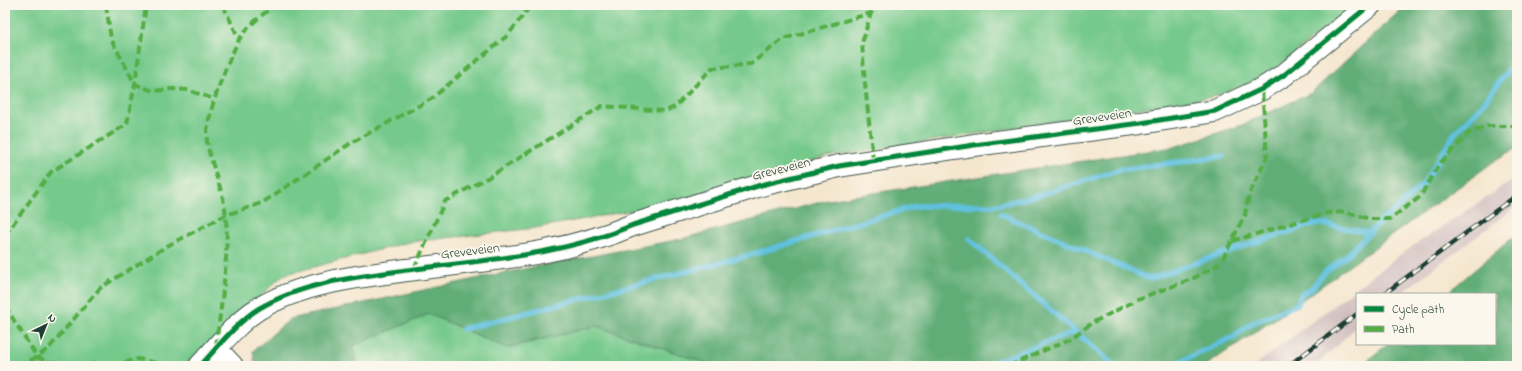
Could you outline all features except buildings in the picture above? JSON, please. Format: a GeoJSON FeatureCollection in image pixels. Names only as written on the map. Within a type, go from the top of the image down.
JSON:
{"type":"FeatureCollection","features":[{"type":"Feature","properties":{"kind":"street","name":"Greveveien"},"geometry":{"type":"LineString","coordinates":[[200,366],[245,319],[256,310],[274,300],[307,288],[361,276],[516,256],[573,246],[615,233],[633,225],[761,185],[839,166],[974,145],[1141,123],[1215,110],[1262,89],[1284,75],[1370,5]]}},
{"type":"Feature","properties":{"kind":"street"},"geometry":{"type":"LineString","coordinates":[[216,349],[232,366]]}},
{"type":"Feature","properties":{"kind":"shaded area"},"geometry":{"type":"Polygon","coordinates":[[[1517,177],[1517,206],[1401,293],[1356,293],[1356,327],[1316,366],[1254,366],[1401,254],[1517,177]]]}},
{"type":"Feature","properties":{"kind":"green space"},"geometry":{"type":"Polygon","coordinates":[[[5,5],[1354,5],[1263,79],[1212,97],[827,157],[672,203],[535,228],[409,242],[283,275],[186,366],[5,366],[5,5]]]}},
{"type":"Feature","properties":{"kind":"green space"},"geometry":{"type":"Polygon","coordinates":[[[1406,5],[1517,5],[1517,148],[1496,160],[1291,308],[1205,366],[715,366],[596,326],[507,348],[429,314],[353,346],[357,366],[255,366],[253,351],[290,319],[498,274],[681,239],[828,200],[1174,147],[1242,125],[1311,93],[1406,5]]]}},
{"type":"Feature","properties":{"kind":"green space"},"geometry":{"type":"Polygon","coordinates":[[[1517,234],[1517,366],[1361,366],[1386,345],[1496,345],[1496,293],[1447,293],[1517,234]]]}},
{"type":"Feature","properties":{"kind":"green space"},"geometry":{"type":"Polygon","coordinates":[[[429,314],[507,348],[596,326],[715,366],[357,366],[353,346],[429,314]]]}},
{"type":"Feature","properties":{"kind":"waterway"},"geometry":{"type":"LineString","coordinates":[[1171,366],[1233,337],[1252,323],[1298,304],[1301,294],[1310,290],[1325,272],[1345,257],[1383,219],[1399,207],[1424,183],[1455,133],[1482,105],[1517,58]]}},
{"type":"Feature","properties":{"kind":"waterway"},"geometry":{"type":"LineString","coordinates":[[463,329],[746,256],[916,206],[997,205],[1040,195],[1118,170],[1224,156]]}},
{"type":"Feature","properties":{"kind":"waterway"},"geometry":{"type":"LineString","coordinates":[[1001,214],[1150,279],[1250,244],[1317,223],[1370,233]]}},
{"type":"Feature","properties":{"kind":"waterway"},"geometry":{"type":"LineString","coordinates":[[969,239],[1115,366]]}},
{"type":"Feature","properties":{"kind":"waterway"},"geometry":{"type":"LineString","coordinates":[[984,366],[1074,332]]}},
{"type":"Feature","properties":{"kind":"railway"},"geometry":{"type":"LineString","coordinates":[[1385,293],[1517,195]]}},
{"type":"Feature","properties":{"kind":"railway"},"geometry":{"type":"LineString","coordinates":[[1288,366],[1356,315]]}},
{"type":"Feature","properties":{"kind":"marked path"},"geometry":{"type":"LineString","coordinates":[[106,5],[111,39],[135,84],[153,91],[172,89],[187,90],[214,99]]}},
{"type":"Feature","properties":{"kind":"marked path"},"geometry":{"type":"LineString","coordinates":[[5,235],[51,172],[127,124],[135,84],[146,5]]}},
{"type":"Feature","properties":{"kind":"marked path"},"geometry":{"type":"LineString","coordinates":[[223,5],[239,39]]}},
{"type":"Feature","properties":{"kind":"marked path"},"geometry":{"type":"LineString","coordinates":[[216,346],[224,282],[227,233],[225,207],[207,141],[209,119],[223,75],[239,40],[260,16],[275,5]]}},
{"type":"Feature","properties":{"kind":"marked path"},"geometry":{"type":"LineString","coordinates":[[19,366],[37,357],[50,347],[100,288],[167,246],[226,215],[262,203],[351,143],[431,99],[508,35],[531,5]]}},
{"type":"Feature","properties":{"kind":"marked path"},"geometry":{"type":"LineString","coordinates":[[873,161],[862,43],[871,13],[877,5]]}},
{"type":"Feature","properties":{"kind":"marked path"},"geometry":{"type":"LineString","coordinates":[[414,269],[445,201],[489,177],[602,106],[665,111],[675,107],[712,68],[751,64],[783,39],[871,13]]}},
{"type":"Feature","properties":{"kind":"marked path"},"geometry":{"type":"LineString","coordinates":[[1009,366],[1070,339],[1092,323],[1138,299],[1192,279],[1216,266],[1223,258],[1245,215],[1249,195],[1267,157],[1262,89]]}},
{"type":"Feature","properties":{"kind":"marked path"},"geometry":{"type":"LineString","coordinates":[[1232,241],[1327,213],[1345,212],[1370,219],[1390,219],[1420,197],[1440,163],[1469,133],[1488,126],[1517,126]]}},
{"type":"Feature","properties":{"kind":"marked path"},"geometry":{"type":"LineString","coordinates":[[5,306],[37,357],[57,366]]}},
{"type":"Feature","properties":{"kind":"marked path"},"geometry":{"type":"LineString","coordinates":[[89,366],[94,363],[115,365],[138,359],[167,365],[175,363],[179,366]]}},
{"type":"Feature","properties":{"kind":"cycle path"},"geometry":{"type":"LineString","coordinates":[[200,366],[250,314],[274,300],[291,293],[327,283],[382,273],[547,251],[605,236],[633,225],[761,185],[839,166],[974,145],[1141,123],[1215,111],[1262,89],[1284,75],[1370,5]]}}]}
